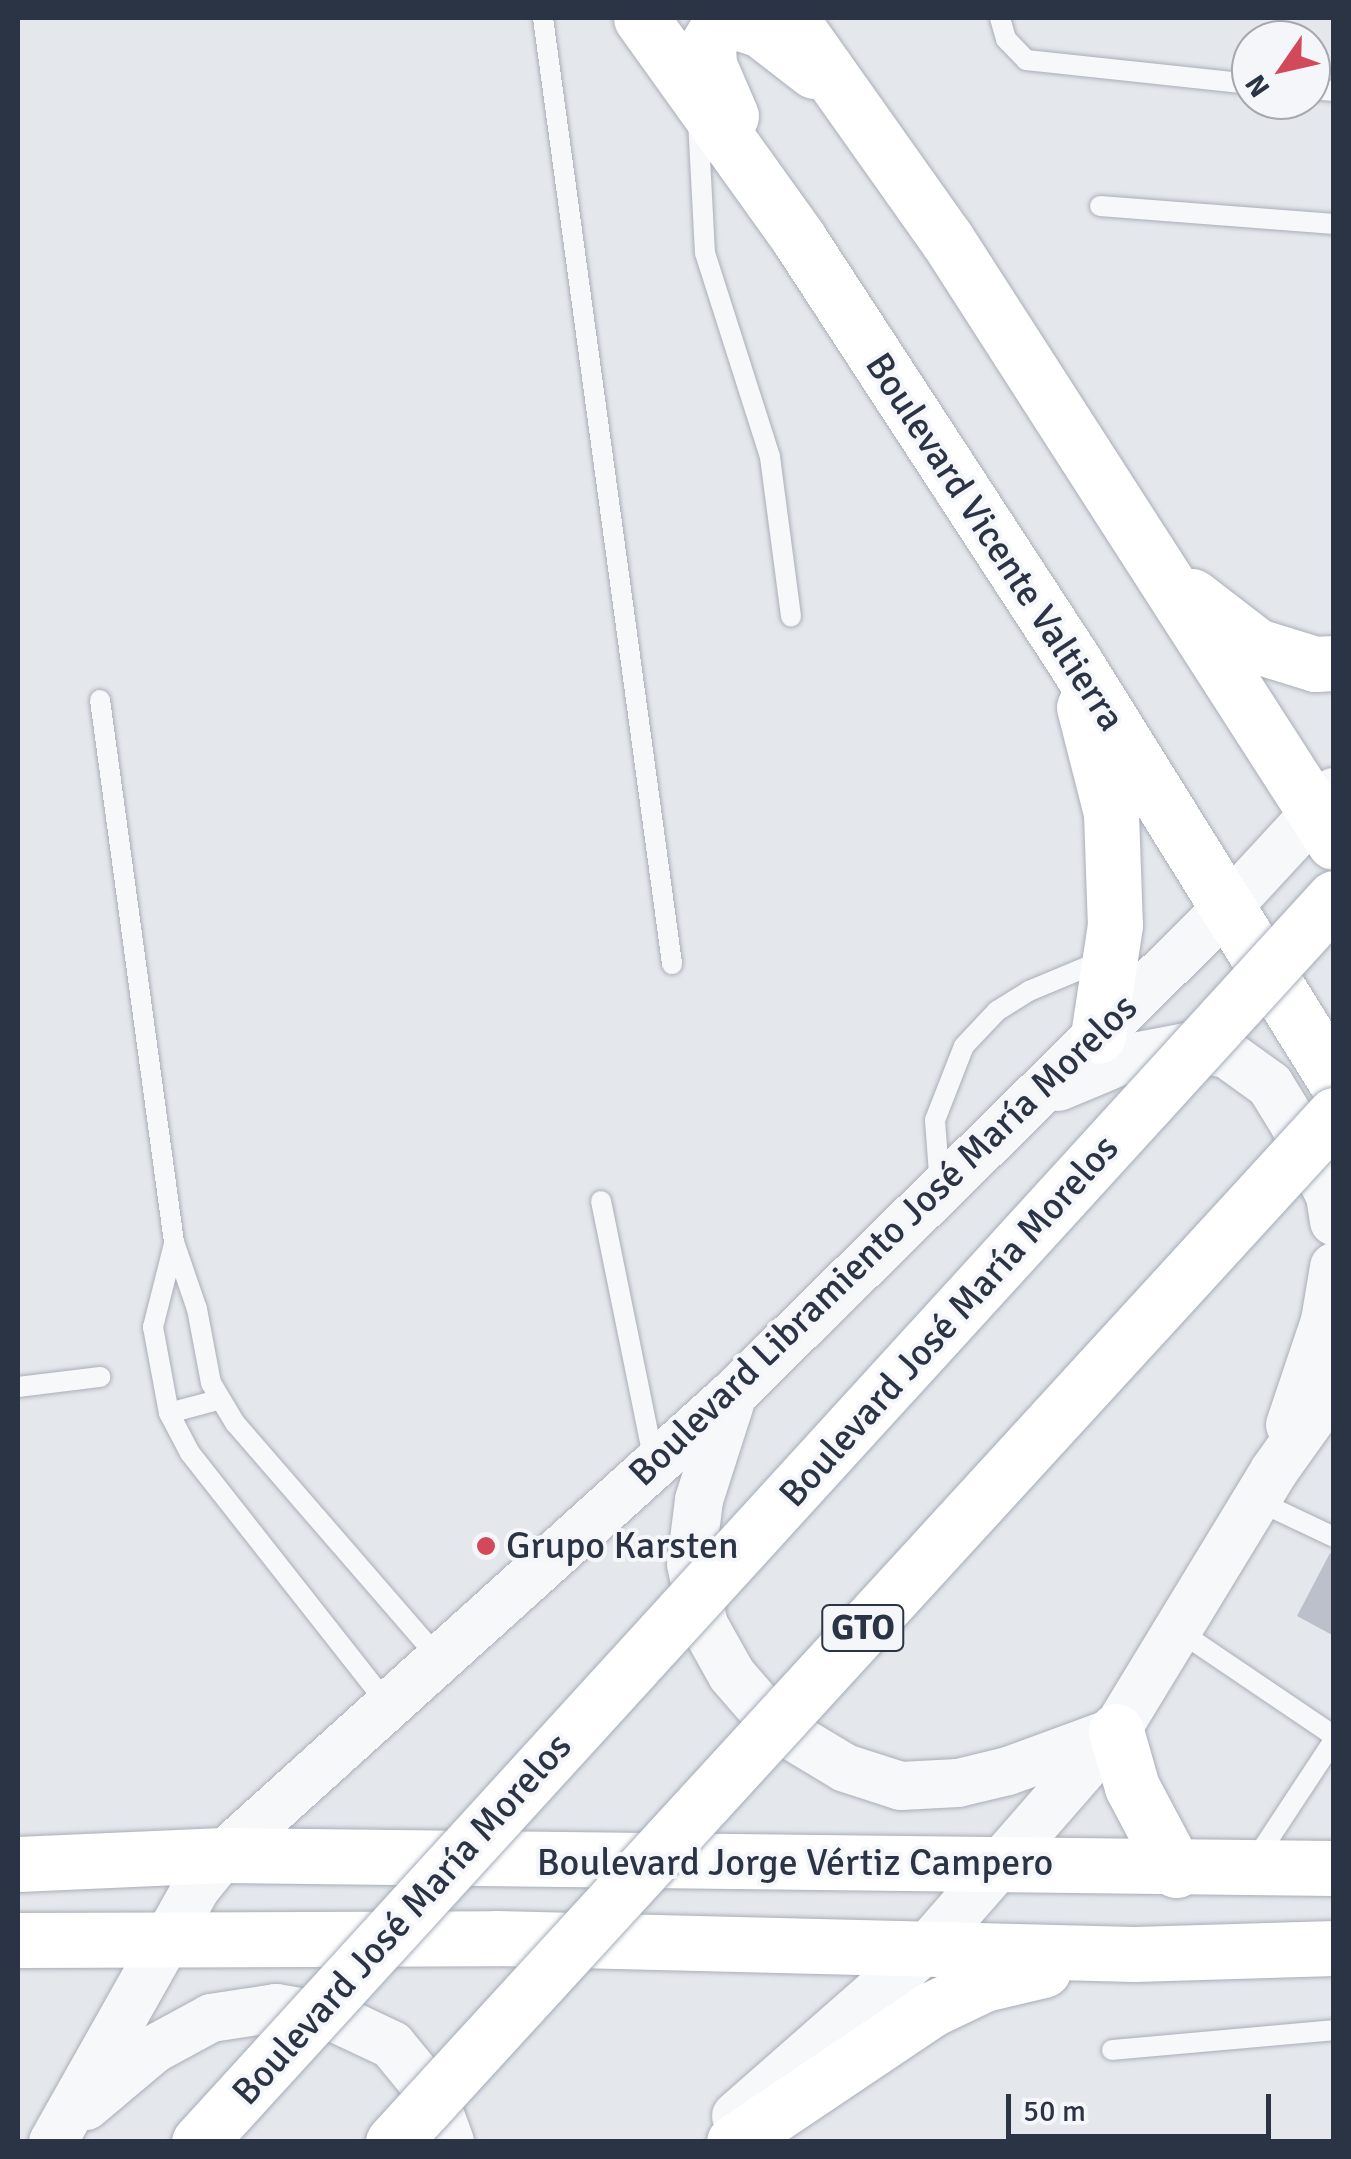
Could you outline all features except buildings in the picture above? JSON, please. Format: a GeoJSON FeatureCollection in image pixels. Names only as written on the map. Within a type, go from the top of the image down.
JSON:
{"type":"FeatureCollection","features":[{"type":"Feature","properties":{"kind":"main road","name":"Boulevard Vicente Valtierra"},"geometry":{"type":"LineString","coordinates":[[640,18],[798,239],[1071,656],[1334,1078]]}},
{"type":"Feature","properties":{"kind":"main road"},"geometry":{"type":"LineString","coordinates":[[790,18],[852,100],[1150,556],[1327,815]]}},
{"type":"Feature","properties":{"kind":"main road"},"geometry":{"type":"LineString","coordinates":[[798,239],[718,94],[708,44],[718,27],[737,22],[761,30],[852,100]]}},
{"type":"Feature","properties":{"kind":"main road"},"geometry":{"type":"LineString","coordinates":[[1150,556],[1215,618],[1257,646],[1315,664],[1334,663]]}},
{"type":"Feature","properties":{"kind":"main road"},"geometry":{"type":"LineString","coordinates":[[1071,656],[1111,812],[1112,956],[1098,1036]]}},
{"type":"Feature","properties":{"kind":"main road","name":"Boulevard José María Morelos"},"geometry":{"type":"LineString","coordinates":[[199,2142],[1334,898]]}},
{"type":"Feature","properties":{"kind":"main road","name":"GTO"},"geometry":{"type":"LineString","coordinates":[[393,2142],[1334,1115]]}},
{"type":"Feature","properties":{"kind":"main road"},"geometry":{"type":"LineString","coordinates":[[1116,1731],[1132,1787],[1176,1870]]}},
{"type":"Feature","properties":{"kind":"main road","name":"Boulevard Jorge Vértiz Campero"},"geometry":{"type":"LineString","coordinates":[[18,1864],[223,1855],[1007,1862],[1176,1870],[1334,1868]]}},
{"type":"Feature","properties":{"kind":"main road","name":"Boulevard Jorge Vértiz Campero"},"geometry":{"type":"LineString","coordinates":[[18,1940],[496,1938],[1135,1954],[1334,1948]]}},
{"type":"Feature","properties":{"kind":"main road"},"geometry":{"type":"LineString","coordinates":[[734,2142],[872,2045],[984,1984],[1135,1954]]}},
{"type":"Feature","properties":{"kind":"street","name":"Boulevard Libramiento José María Morelos"},"geometry":{"type":"LineString","coordinates":[[59,2133],[166,1938],[223,1855],[386,1702],[733,1394],[1030,1099],[1327,815]]}},
{"type":"Feature","properties":{"kind":"street"},"geometry":{"type":"LineString","coordinates":[[1030,1099],[1128,1058],[1187,1047],[1227,1054],[1270,1086],[1330,1196],[1334,1222]]}},
{"type":"Feature","properties":{"kind":"street"},"geometry":{"type":"LineString","coordinates":[[1266,1486],[1325,1321],[1334,1266]]}},
{"type":"Feature","properties":{"kind":"street"},"geometry":{"type":"LineString","coordinates":[[707,2142],[924,1950],[1007,1862],[1116,1731],[1266,1486],[1334,1387]]}},
{"type":"Feature","properties":{"kind":"street"},"geometry":{"type":"LineString","coordinates":[[733,1394],[698,1500],[691,1564],[704,1625],[732,1674],[777,1727],[844,1768],[901,1786],[958,1783],[1008,1771],[1116,1731]]}},
{"type":"Feature","properties":{"kind":"street"},"geometry":{"type":"LineString","coordinates":[[59,2133],[154,2049],[211,2018],[276,2008],[335,2018],[392,2045],[432,2095],[450,2142]]}},
{"type":"Feature","properties":{"kind":"lane"},"geometry":{"type":"LineString","coordinates":[[543,18],[672,964]]}},
{"type":"Feature","properties":{"kind":"lane"},"geometry":{"type":"LineString","coordinates":[[1000,18],[1006,39],[1026,60],[1231,82]]}},
{"type":"Feature","properties":{"kind":"lane"},"geometry":{"type":"LineString","coordinates":[[696,98],[705,253],[770,457],[792,616]]}},
{"type":"Feature","properties":{"kind":"lane"},"geometry":{"type":"LineString","coordinates":[[1100,206],[1334,224]]}},
{"type":"Feature","properties":{"kind":"lane"},"geometry":{"type":"LineString","coordinates":[[100,700],[174,1242],[218,1400],[437,1656]]}},
{"type":"Feature","properties":{"kind":"lane"},"geometry":{"type":"LineString","coordinates":[[941,1189],[935,1120],[964,1046],[996,1011],[1029,991],[1112,956]]}},
{"type":"Feature","properties":{"kind":"lane"},"geometry":{"type":"LineString","coordinates":[[601,1200],[654,1462]]}},
{"type":"Feature","properties":{"kind":"lane"},"geometry":{"type":"LineString","coordinates":[[174,1242],[153,1327],[170,1413],[190,1453],[386,1702]]}},
{"type":"Feature","properties":{"kind":"lane"},"geometry":{"type":"LineString","coordinates":[[18,1387],[100,1378]]}},
{"type":"Feature","properties":{"kind":"lane"},"geometry":{"type":"LineString","coordinates":[[170,1413],[218,1400]]}},
{"type":"Feature","properties":{"kind":"lane"},"geometry":{"type":"LineString","coordinates":[[1266,1486],[1334,1536]]}},
{"type":"Feature","properties":{"kind":"lane"},"geometry":{"type":"LineString","coordinates":[[1180,1630],[1334,1738],[1250,1869]]}},
{"type":"Feature","properties":{"kind":"lane"},"geometry":{"type":"LineString","coordinates":[[1112,2050],[1334,2030]]}},
{"type":"Feature","properties":{"kind":"place","name":"Grupo Karsten"},"geometry":{"type":"Point","coordinates":[486,1546]}}]}
